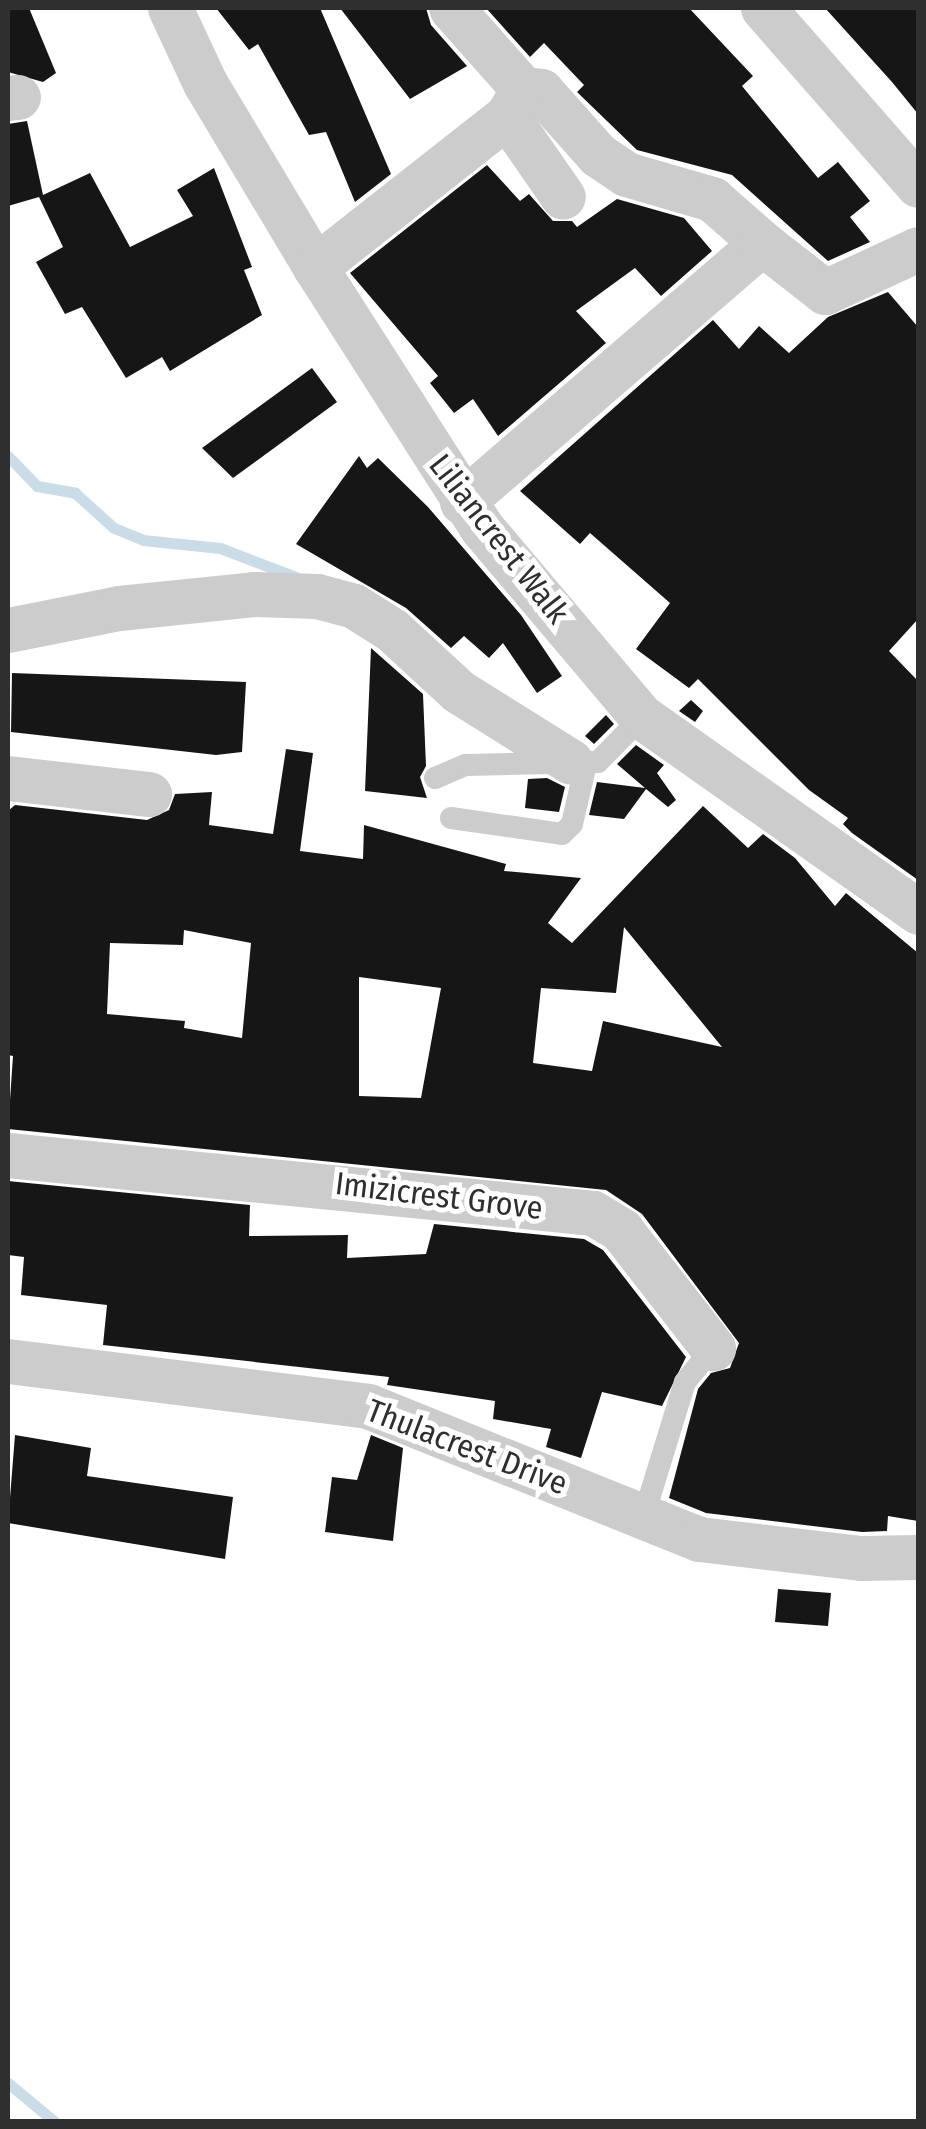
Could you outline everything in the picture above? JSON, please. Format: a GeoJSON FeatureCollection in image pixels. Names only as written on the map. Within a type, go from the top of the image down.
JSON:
{"type":"FeatureCollection","features":[{"type":"Feature","properties":{"kind":"street","name":"Liliancrest Walk"},"geometry":{"type":"LineString","coordinates":[[170,8],[205,82],[462,502],[642,717],[918,912]]}},
{"type":"Feature","properties":{"kind":"street"},"geometry":{"type":"LineString","coordinates":[[450,8],[515,103],[563,197]]}},
{"type":"Feature","properties":{"kind":"street"},"geometry":{"type":"LineString","coordinates":[[763,8],[918,185]]}},
{"type":"Feature","properties":{"kind":"street"},"geometry":{"type":"LineString","coordinates":[[315,267],[515,103],[542,91],[598,155],[626,174],[712,199],[825,292],[918,248]]}},
{"type":"Feature","properties":{"kind":"street"},"geometry":{"type":"LineString","coordinates":[[462,502],[662,334],[762,242]]}},
{"type":"Feature","properties":{"kind":"street"},"geometry":{"type":"LineString","coordinates":[[8,630],[119,608],[254,594],[318,596],[354,606],[392,630],[458,691],[578,763]]}},
{"type":"Feature","properties":{"kind":"street"},"geometry":{"type":"LineString","coordinates":[[8,778],[149,794]]}},
{"type":"Feature","properties":{"kind":"street","name":"Imizicrest Grove"},"geometry":{"type":"LineString","coordinates":[[8,1154],[593,1213],[621,1230],[713,1348]]}},
{"type":"Feature","properties":{"kind":"street","name":"Thulacrest Drive"},"geometry":{"type":"LineString","coordinates":[[8,1361],[368,1406],[699,1539],[861,1558],[918,1557]]}},
{"type":"Feature","properties":{"kind":"lane"},"geometry":{"type":"LineString","coordinates":[[435,778],[466,764],[578,763],[610,754],[642,717]]}},
{"type":"Feature","properties":{"kind":"lane"},"geometry":{"type":"LineString","coordinates":[[451,818],[562,834],[572,824],[578,763]]}},
{"type":"Feature","properties":{"kind":"lane"},"geometry":{"type":"LineString","coordinates":[[644,1515],[678,1399],[713,1348]]}},
{"type":"Feature","properties":{"kind":"building"},"geometry":{"type":"Polygon","coordinates":[[[8,8],[29,8],[56,73],[43,82],[8,72],[8,8]]]}},
{"type":"Feature","properties":{"kind":"building"},"geometry":{"type":"Polygon","coordinates":[[[216,8],[320,8],[391,174],[355,202],[326,132],[309,135],[258,44],[249,50],[216,8]]]}},
{"type":"Feature","properties":{"kind":"building"},"geometry":{"type":"Polygon","coordinates":[[[340,8],[426,8],[431,25],[467,66],[410,99],[340,8]]]}},
{"type":"Feature","properties":{"kind":"building"},"geometry":{"type":"Polygon","coordinates":[[[486,8],[689,8],[753,76],[742,86],[818,178],[838,162],[870,201],[850,217],[870,242],[828,261],[732,175],[637,150],[577,92],[584,85],[544,43],[530,57],[486,8]]]}},
{"type":"Feature","properties":{"kind":"building"},"geometry":{"type":"Polygon","coordinates":[[[825,8],[918,8],[918,114],[892,82],[825,8]]]}},
{"type":"Feature","properties":{"kind":"building"},"geometry":{"type":"Polygon","coordinates":[[[27,121],[43,195],[90,173],[130,247],[193,216],[177,190],[214,168],[252,267],[244,270],[262,315],[170,371],[162,357],[126,378],[82,307],[65,314],[36,262],[63,247],[39,197],[8,206],[8,124],[27,121]]]}},
{"type":"Feature","properties":{"kind":"building"},"geometry":{"type":"Polygon","coordinates":[[[487,165],[520,201],[529,194],[553,221],[572,221],[577,227],[617,199],[684,218],[712,251],[661,296],[635,268],[576,311],[606,343],[498,436],[473,399],[454,413],[430,383],[438,376],[350,273],[487,165]]]}},
{"type":"Feature","properties":{"kind":"building"},"geometry":{"type":"Polygon","coordinates":[[[888,292],[918,327],[918,619],[889,651],[918,681],[918,880],[852,833],[843,824],[848,818],[809,790],[698,679],[689,688],[636,649],[670,603],[590,533],[580,544],[520,491],[713,320],[739,349],[759,326],[789,353],[828,317],[888,292]]]}},
{"type":"Feature","properties":{"kind":"building"},"geometry":{"type":"Polygon","coordinates":[[[312,368],[337,402],[233,478],[202,448],[312,368]]]}},
{"type":"Feature","properties":{"kind":"building"},"geometry":{"type":"Polygon","coordinates":[[[359,456],[367,468],[378,458],[428,507],[521,615],[562,676],[537,693],[503,643],[489,658],[464,636],[451,648],[406,608],[296,544],[359,456]]]}},
{"type":"Feature","properties":{"kind":"building"},"geometry":{"type":"Polygon","coordinates":[[[371,648],[423,694],[426,766],[420,777],[427,798],[365,791],[371,648]]]}},
{"type":"Feature","properties":{"kind":"building"},"geometry":{"type":"Polygon","coordinates":[[[12,673],[246,682],[242,752],[216,755],[11,732],[12,673]]]}},
{"type":"Feature","properties":{"kind":"building"},"geometry":{"type":"Polygon","coordinates":[[[691,700],[703,711],[695,722],[679,711],[691,700]]]}},
{"type":"Feature","properties":{"kind":"building"},"geometry":{"type":"Polygon","coordinates":[[[606,715],[614,724],[594,744],[585,736],[606,715]]]}},
{"type":"Feature","properties":{"kind":"building"},"geometry":{"type":"Polygon","coordinates":[[[636,745],[664,765],[657,773],[676,800],[668,807],[646,789],[624,819],[589,815],[597,782],[645,788],[617,764],[636,745]]]}},
{"type":"Feature","properties":{"kind":"building"},"geometry":{"type":"Polygon","coordinates":[[[286,749],[313,753],[300,851],[363,859],[364,825],[506,864],[504,871],[581,878],[548,923],[572,943],[703,806],[748,848],[763,834],[795,858],[835,906],[846,893],[918,953],[918,1521],[888,1516],[887,1531],[862,1532],[706,1513],[669,1498],[698,1389],[711,1373],[730,1368],[739,1343],[642,1214],[606,1190],[8,1129],[13,1056],[8,1055],[8,811],[15,805],[147,820],[169,810],[175,794],[212,792],[209,825],[273,834],[286,749]],[[624,927],[616,993],[541,988],[533,1063],[592,1071],[603,1021],[722,1047],[624,927]],[[184,930],[183,945],[110,943],[107,1014],[185,1021],[184,1028],[242,1038],[251,943],[184,930]],[[359,977],[359,1096],[421,1098],[441,988],[359,977]]]}},
{"type":"Feature","properties":{"kind":"building"},"geometry":{"type":"Polygon","coordinates":[[[547,778],[565,787],[559,812],[525,808],[528,779],[547,778]]]}},
{"type":"Feature","properties":{"kind":"building"},"geometry":{"type":"Polygon","coordinates":[[[8,1181],[250,1205],[249,1236],[348,1235],[347,1258],[426,1254],[434,1224],[584,1239],[603,1250],[686,1357],[662,1406],[602,1392],[581,1458],[546,1447],[551,1429],[493,1419],[495,1401],[387,1385],[389,1377],[103,1345],[107,1305],[21,1295],[24,1257],[8,1255],[8,1181]]]}},
{"type":"Feature","properties":{"kind":"building"},"geometry":{"type":"Polygon","coordinates":[[[15,1435],[91,1448],[87,1476],[233,1497],[225,1559],[8,1523],[15,1435]]]}},
{"type":"Feature","properties":{"kind":"building"},"geometry":{"type":"Polygon","coordinates":[[[371,1435],[403,1448],[393,1541],[325,1532],[332,1477],[357,1480],[371,1435]]]}},
{"type":"Feature","properties":{"kind":"building"},"geometry":{"type":"Polygon","coordinates":[[[778,1589],[831,1593],[828,1626],[775,1622],[778,1589]]]}},
{"type":"Feature","properties":{"kind":"waterway"},"geometry":{"type":"LineString","coordinates":[[8,456],[37,486],[75,493],[114,528],[143,540],[220,548],[296,577]]}},
{"type":"Feature","properties":{"kind":"waterway"},"geometry":{"type":"LineString","coordinates":[[8,2083],[55,2122]]}}]}
